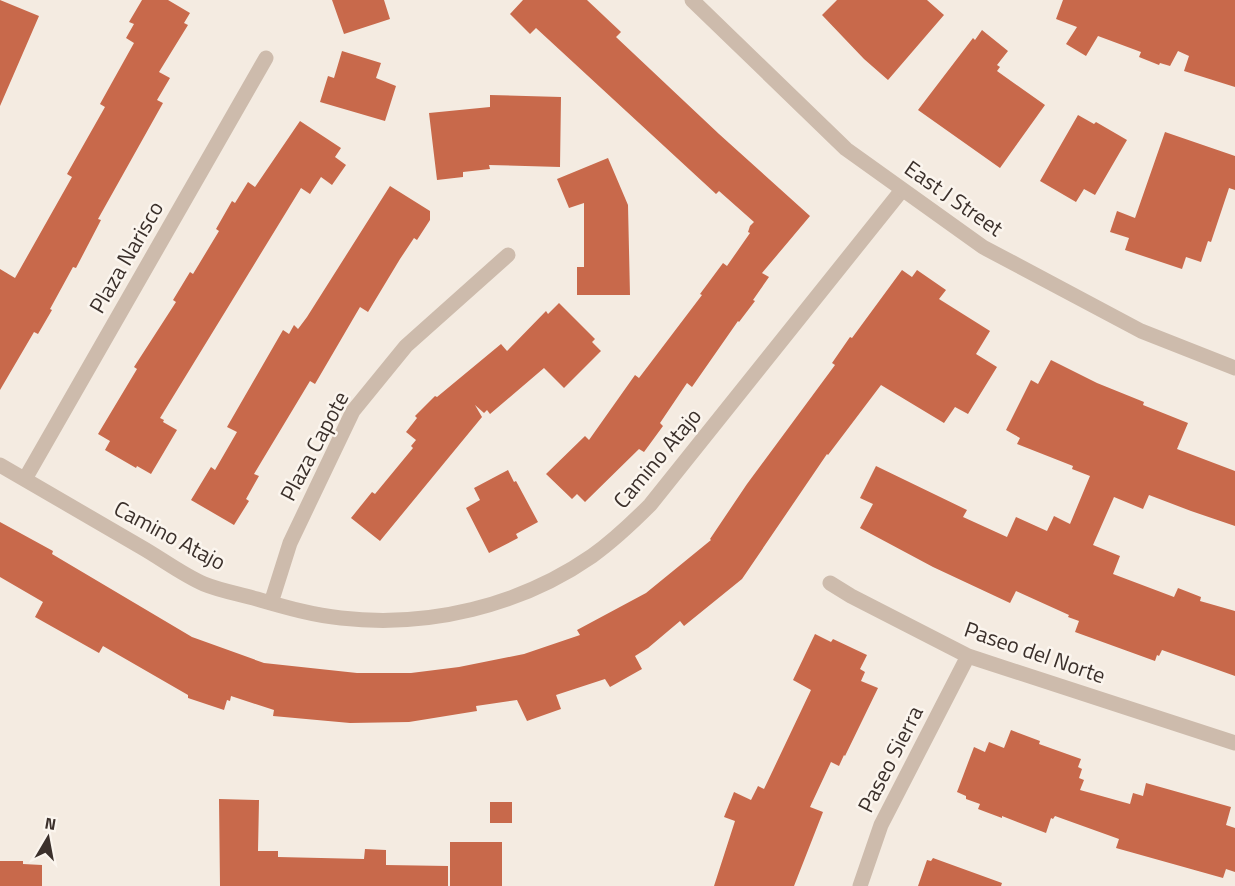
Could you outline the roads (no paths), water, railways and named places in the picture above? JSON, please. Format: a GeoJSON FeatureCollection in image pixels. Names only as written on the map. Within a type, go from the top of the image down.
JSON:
{"type":"FeatureCollection","features":[{"type":"Feature","properties":{"kind":"street","name":"East J Street"},"geometry":{"type":"LineString","coordinates":[[692,0],[846,149],[983,248],[1141,331],[1234,364]]}},
{"type":"Feature","properties":{"kind":"street","name":"Plaza Narisco"},"geometry":{"type":"LineString","coordinates":[[25,479],[266,58]]}},
{"type":"Feature","properties":{"kind":"street","name":"Camino Atajo"},"geometry":{"type":"LineString","coordinates":[[0,465],[204,584],[306,613],[341,618],[391,620],[448,615],[486,606],[523,593],[592,556],[650,505],[902,190]]}},
{"type":"Feature","properties":{"kind":"street","name":"Plaza Capote"},"geometry":{"type":"LineString","coordinates":[[271,603],[290,543],[353,411],[406,346],[508,255]]}},
{"type":"Feature","properties":{"kind":"street","name":"Paseo del Norte"},"geometry":{"type":"LineString","coordinates":[[830,583],[968,656],[1235,743]]}},
{"type":"Feature","properties":{"kind":"street","name":"Paseo Sierra"},"geometry":{"type":"LineString","coordinates":[[860,886],[881,825],[968,656]]}}]}
